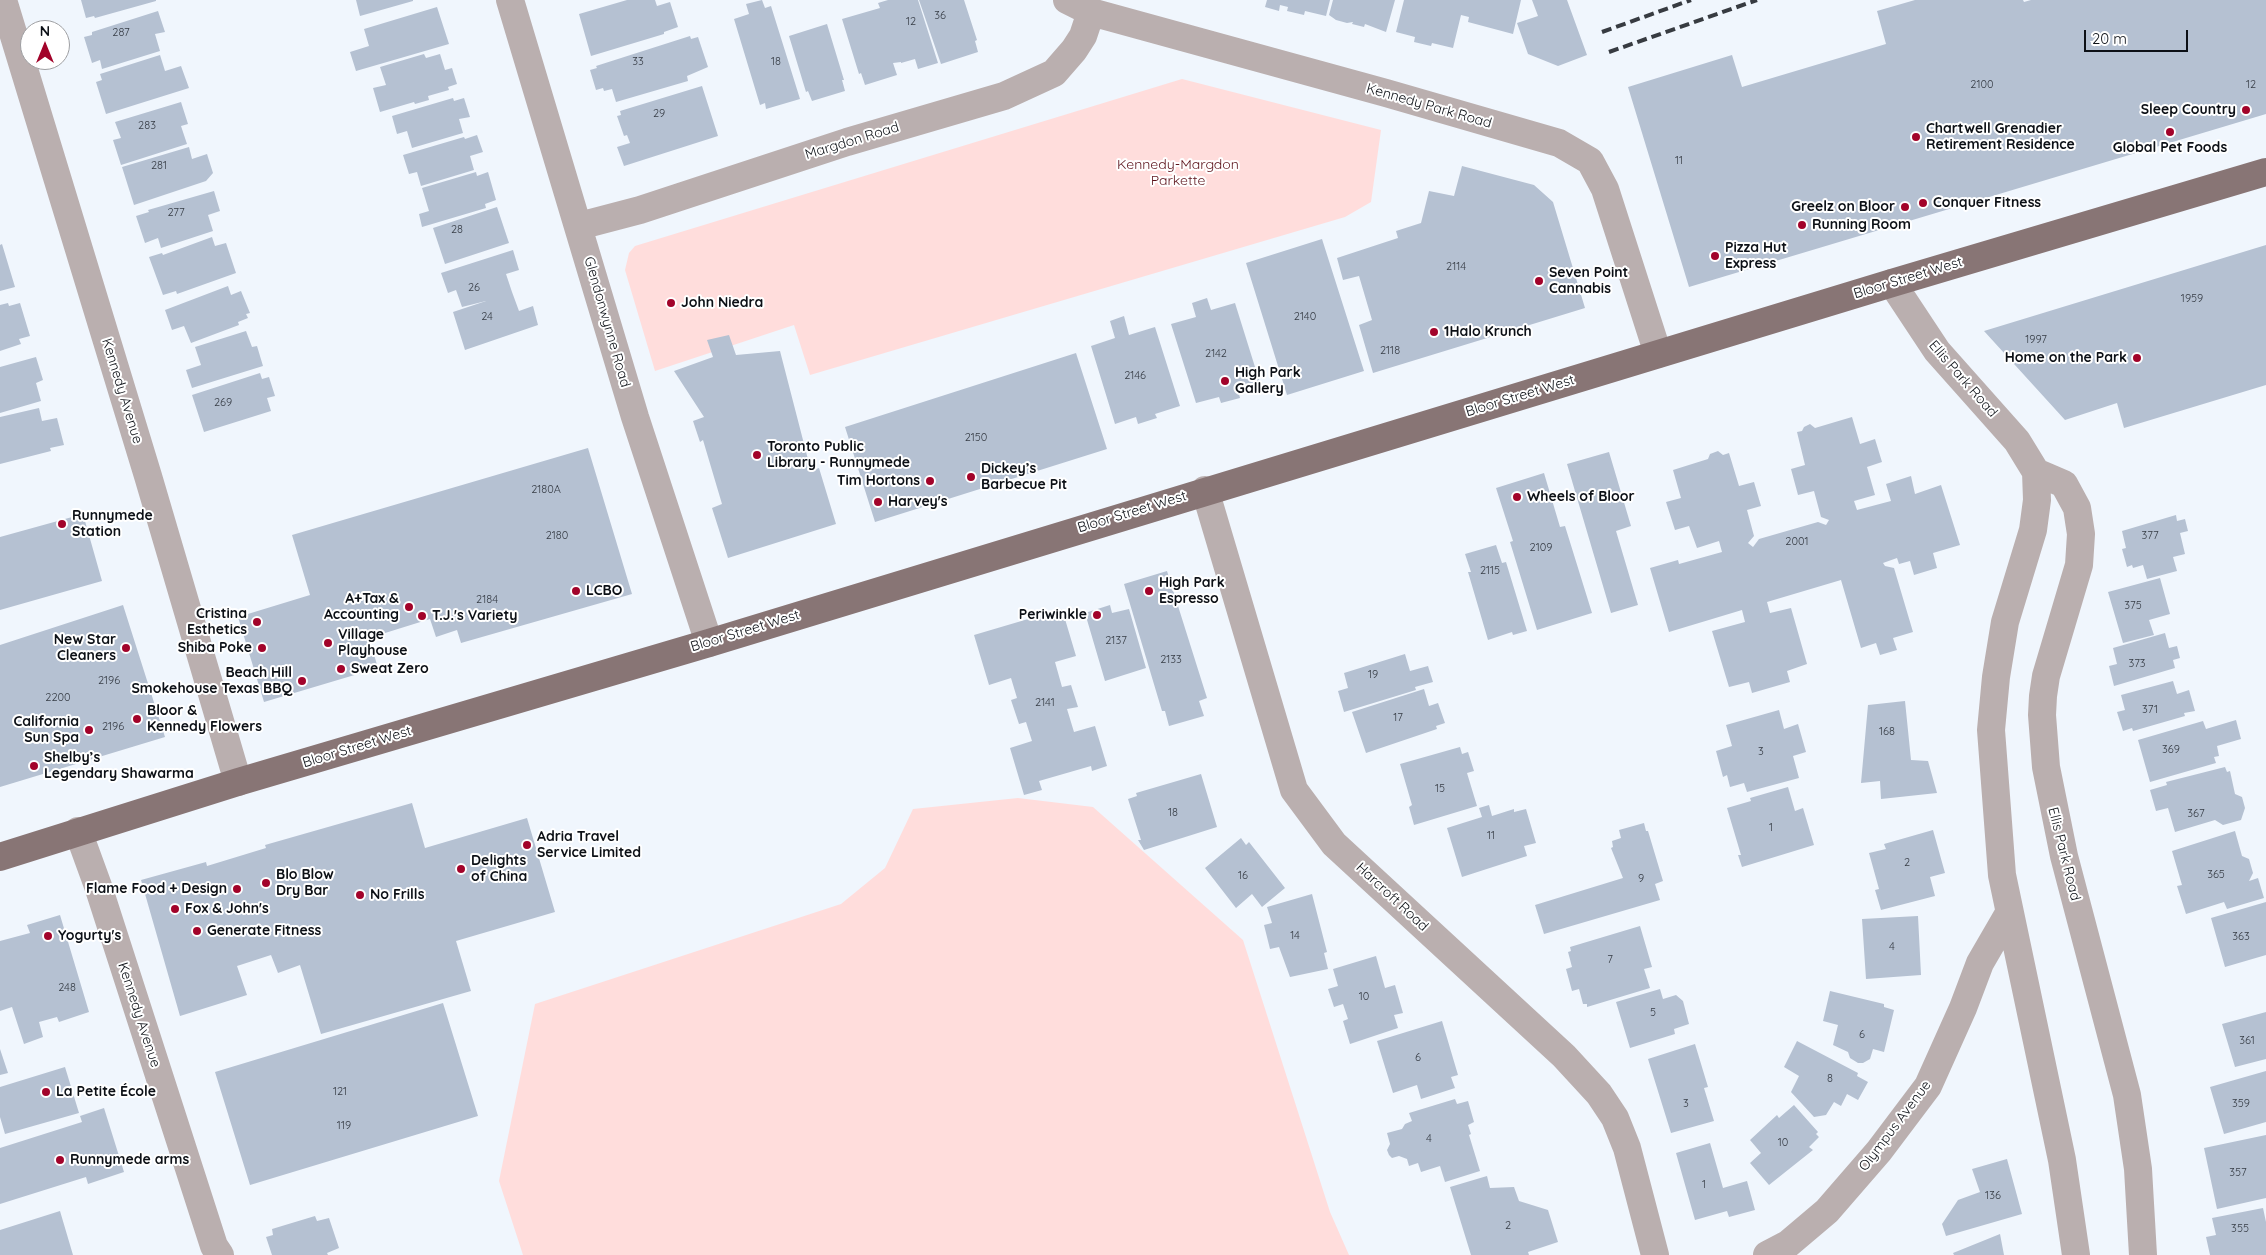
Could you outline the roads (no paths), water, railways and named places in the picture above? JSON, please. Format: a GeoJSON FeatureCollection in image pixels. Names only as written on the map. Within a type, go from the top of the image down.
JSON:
{"type":"FeatureCollection","features":[{"type":"Feature","properties":{"kind":"main road","name":"Bloor Street West"},"geometry":{"type":"LineString","coordinates":[[0,856],[238,782],[709,643],[1205,490],[2266,172]]}},
{"type":"Feature","properties":{"kind":"street","name":"Kennedy Avenue"},"geometry":{"type":"LineString","coordinates":[[3,0],[148,476],[238,782]]}},
{"type":"Feature","properties":{"kind":"street","name":"Glendonwynne Road"},"geometry":{"type":"LineString","coordinates":[[510,0],[579,226],[634,417],[709,643]]}},
{"type":"Feature","properties":{"kind":"street","name":"Kennedy Park Road"},"geometry":{"type":"LineString","coordinates":[[1067,0],[1091,12],[1550,140],[1590,160],[1606,190],[1658,354]]}},
{"type":"Feature","properties":{"kind":"street","name":"Margdon Road"},"geometry":{"type":"LineString","coordinates":[[579,226],[640,210],[847,142],[1004,96],[1054,73],[1074,50],[1083,36],[1091,12]]}},
{"type":"Feature","properties":{"kind":"street","name":"Ellis Park Road"},"geometry":{"type":"LineString","coordinates":[[1892,283],[1937,351],[2017,441],[2036,472],[2037,500],[2033,530],[2005,622],[1996,677],[1991,730],[2002,875],[2062,1160],[2076,1255]]}},
{"type":"Feature","properties":{"kind":"street","name":"Ellis Park Road"},"geometry":{"type":"LineString","coordinates":[[2036,472],[2064,484],[2077,508],[2081,534],[2079,565],[2046,676],[2042,715],[2046,767],[2052,805],[2127,1095],[2134,1144],[2143,1255]]}},
{"type":"Feature","properties":{"kind":"street","name":"Harcroft Road"},"geometry":{"type":"LineString","coordinates":[[1205,490],[1294,790],[1334,844],[1564,1056],[1599,1094],[1615,1118],[1627,1148],[1655,1255]]}},
{"type":"Feature","properties":{"kind":"street","name":"Kennedy Avenue"},"geometry":{"type":"LineString","coordinates":[[78,832],[98,886],[214,1246],[220,1255]]}},
{"type":"Feature","properties":{"kind":"street","name":"Olympus Avenue"},"geometry":{"type":"LineString","coordinates":[[1767,1255],[1788,1244],[1827,1212],[1879,1151],[1928,1086],[1963,1008],[1980,963],[2010,913]]}},
{"type":"Feature","properties":{"kind":"railway"},"geometry":{"type":"LineString","coordinates":[[1602,32],[1691,0]]}},
{"type":"Feature","properties":{"kind":"railway"},"geometry":{"type":"LineString","coordinates":[[1609,52],[1757,0]]}},
{"type":"Feature","properties":{"kind":"place","name":"Sleep Country"},"geometry":{"type":"Point","coordinates":[2246,110]}},
{"type":"Feature","properties":{"kind":"place","name":"Global Pet Foods"},"geometry":{"type":"Point","coordinates":[2170,132]}},
{"type":"Feature","properties":{"kind":"place","name":"Chartwell Grenadier Retirement Residence"},"geometry":{"type":"Point","coordinates":[1916,137]}},
{"type":"Feature","properties":{"kind":"place","name":"Conquer Fitness"},"geometry":{"type":"Point","coordinates":[1923,203]}},
{"type":"Feature","properties":{"kind":"place","name":"Greelz on Bloor"},"geometry":{"type":"Point","coordinates":[1905,207]}},
{"type":"Feature","properties":{"kind":"place","name":"Running Room"},"geometry":{"type":"Point","coordinates":[1802,225]}},
{"type":"Feature","properties":{"kind":"place","name":"Pizza Hut Express"},"geometry":{"type":"Point","coordinates":[1715,256]}},
{"type":"Feature","properties":{"kind":"place","name":"Seven Point Cannabis"},"geometry":{"type":"Point","coordinates":[1539,281]}},
{"type":"Feature","properties":{"kind":"place","name":"John Niedra"},"geometry":{"type":"Point","coordinates":[671,303]}},
{"type":"Feature","properties":{"kind":"place","name":"1Halo Krunch"},"geometry":{"type":"Point","coordinates":[1434,332]}},
{"type":"Feature","properties":{"kind":"place","name":"Home on the Park"},"geometry":{"type":"Point","coordinates":[2137,358]}},
{"type":"Feature","properties":{"kind":"place","name":"High Park Gallery"},"geometry":{"type":"Point","coordinates":[1225,381]}},
{"type":"Feature","properties":{"kind":"place","name":"Toronto Public Library - Runnymede"},"geometry":{"type":"Point","coordinates":[757,455]}},
{"type":"Feature","properties":{"kind":"place","name":"Dickey’s Barbecue Pit"},"geometry":{"type":"Point","coordinates":[971,477]}},
{"type":"Feature","properties":{"kind":"place","name":"Tim Hortons"},"geometry":{"type":"Point","coordinates":[930,481]}},
{"type":"Feature","properties":{"kind":"place","name":"Wheels of Bloor"},"geometry":{"type":"Point","coordinates":[1517,497]}},
{"type":"Feature","properties":{"kind":"place","name":"Harvey's"},"geometry":{"type":"Point","coordinates":[878,502]}},
{"type":"Feature","properties":{"kind":"place","name":"Runnymede Station"},"geometry":{"type":"Point","coordinates":[62,524]}},
{"type":"Feature","properties":{"kind":"place","name":"LCBO"},"geometry":{"type":"Point","coordinates":[576,591]}},
{"type":"Feature","properties":{"kind":"place","name":"High Park Espresso"},"geometry":{"type":"Point","coordinates":[1149,591]}},
{"type":"Feature","properties":{"kind":"place","name":"A+Tax & Accounting"},"geometry":{"type":"Point","coordinates":[409,607]}},
{"type":"Feature","properties":{"kind":"place","name":"Periwinkle"},"geometry":{"type":"Point","coordinates":[1097,615]}},
{"type":"Feature","properties":{"kind":"place","name":"T.J.'s Variety"},"geometry":{"type":"Point","coordinates":[422,616]}},
{"type":"Feature","properties":{"kind":"place","name":"Cristina Esthetics"},"geometry":{"type":"Point","coordinates":[257,622]}},
{"type":"Feature","properties":{"kind":"place","name":"Village Playhouse"},"geometry":{"type":"Point","coordinates":[328,643]}},
{"type":"Feature","properties":{"kind":"place","name":"New Star Cleaners"},"geometry":{"type":"Point","coordinates":[126,648]}},
{"type":"Feature","properties":{"kind":"place","name":"Shiba Poke"},"geometry":{"type":"Point","coordinates":[262,648]}},
{"type":"Feature","properties":{"kind":"place","name":"Sweat Zero"},"geometry":{"type":"Point","coordinates":[341,669]}},
{"type":"Feature","properties":{"kind":"place","name":"Beach Hill Smokehouse Texas BBQ"},"geometry":{"type":"Point","coordinates":[302,681]}},
{"type":"Feature","properties":{"kind":"place","name":"Bloor & Kennedy Flowers"},"geometry":{"type":"Point","coordinates":[137,719]}},
{"type":"Feature","properties":{"kind":"place","name":"California Sun Spa"},"geometry":{"type":"Point","coordinates":[89,730]}},
{"type":"Feature","properties":{"kind":"place","name":"Shelby’s Legendary Shawarma"},"geometry":{"type":"Point","coordinates":[34,766]}},
{"type":"Feature","properties":{"kind":"place","name":"Adria Travel Service Limited"},"geometry":{"type":"Point","coordinates":[527,845]}},
{"type":"Feature","properties":{"kind":"place","name":"Delights of China"},"geometry":{"type":"Point","coordinates":[461,869]}},
{"type":"Feature","properties":{"kind":"place","name":"Blo Blow Dry Bar"},"geometry":{"type":"Point","coordinates":[266,883]}},
{"type":"Feature","properties":{"kind":"place","name":"Flame Food + Design"},"geometry":{"type":"Point","coordinates":[237,889]}},
{"type":"Feature","properties":{"kind":"place","name":"No Frills"},"geometry":{"type":"Point","coordinates":[360,895]}},
{"type":"Feature","properties":{"kind":"place","name":"Fox & John's"},"geometry":{"type":"Point","coordinates":[175,909]}},
{"type":"Feature","properties":{"kind":"place","name":"Generate Fitness"},"geometry":{"type":"Point","coordinates":[197,931]}},
{"type":"Feature","properties":{"kind":"place","name":"Yogurty's"},"geometry":{"type":"Point","coordinates":[48,936]}},
{"type":"Feature","properties":{"kind":"place","name":"La Petite École"},"geometry":{"type":"Point","coordinates":[46,1092]}},
{"type":"Feature","properties":{"kind":"place","name":"Runnymede arms"},"geometry":{"type":"Point","coordinates":[60,1160]}},
{"type":"Feature","properties":{"kind":"park label","name":"Kennedy-Margdon Parkette"},"geometry":{"type":"Point","coordinates":[1178,174]}}]}
